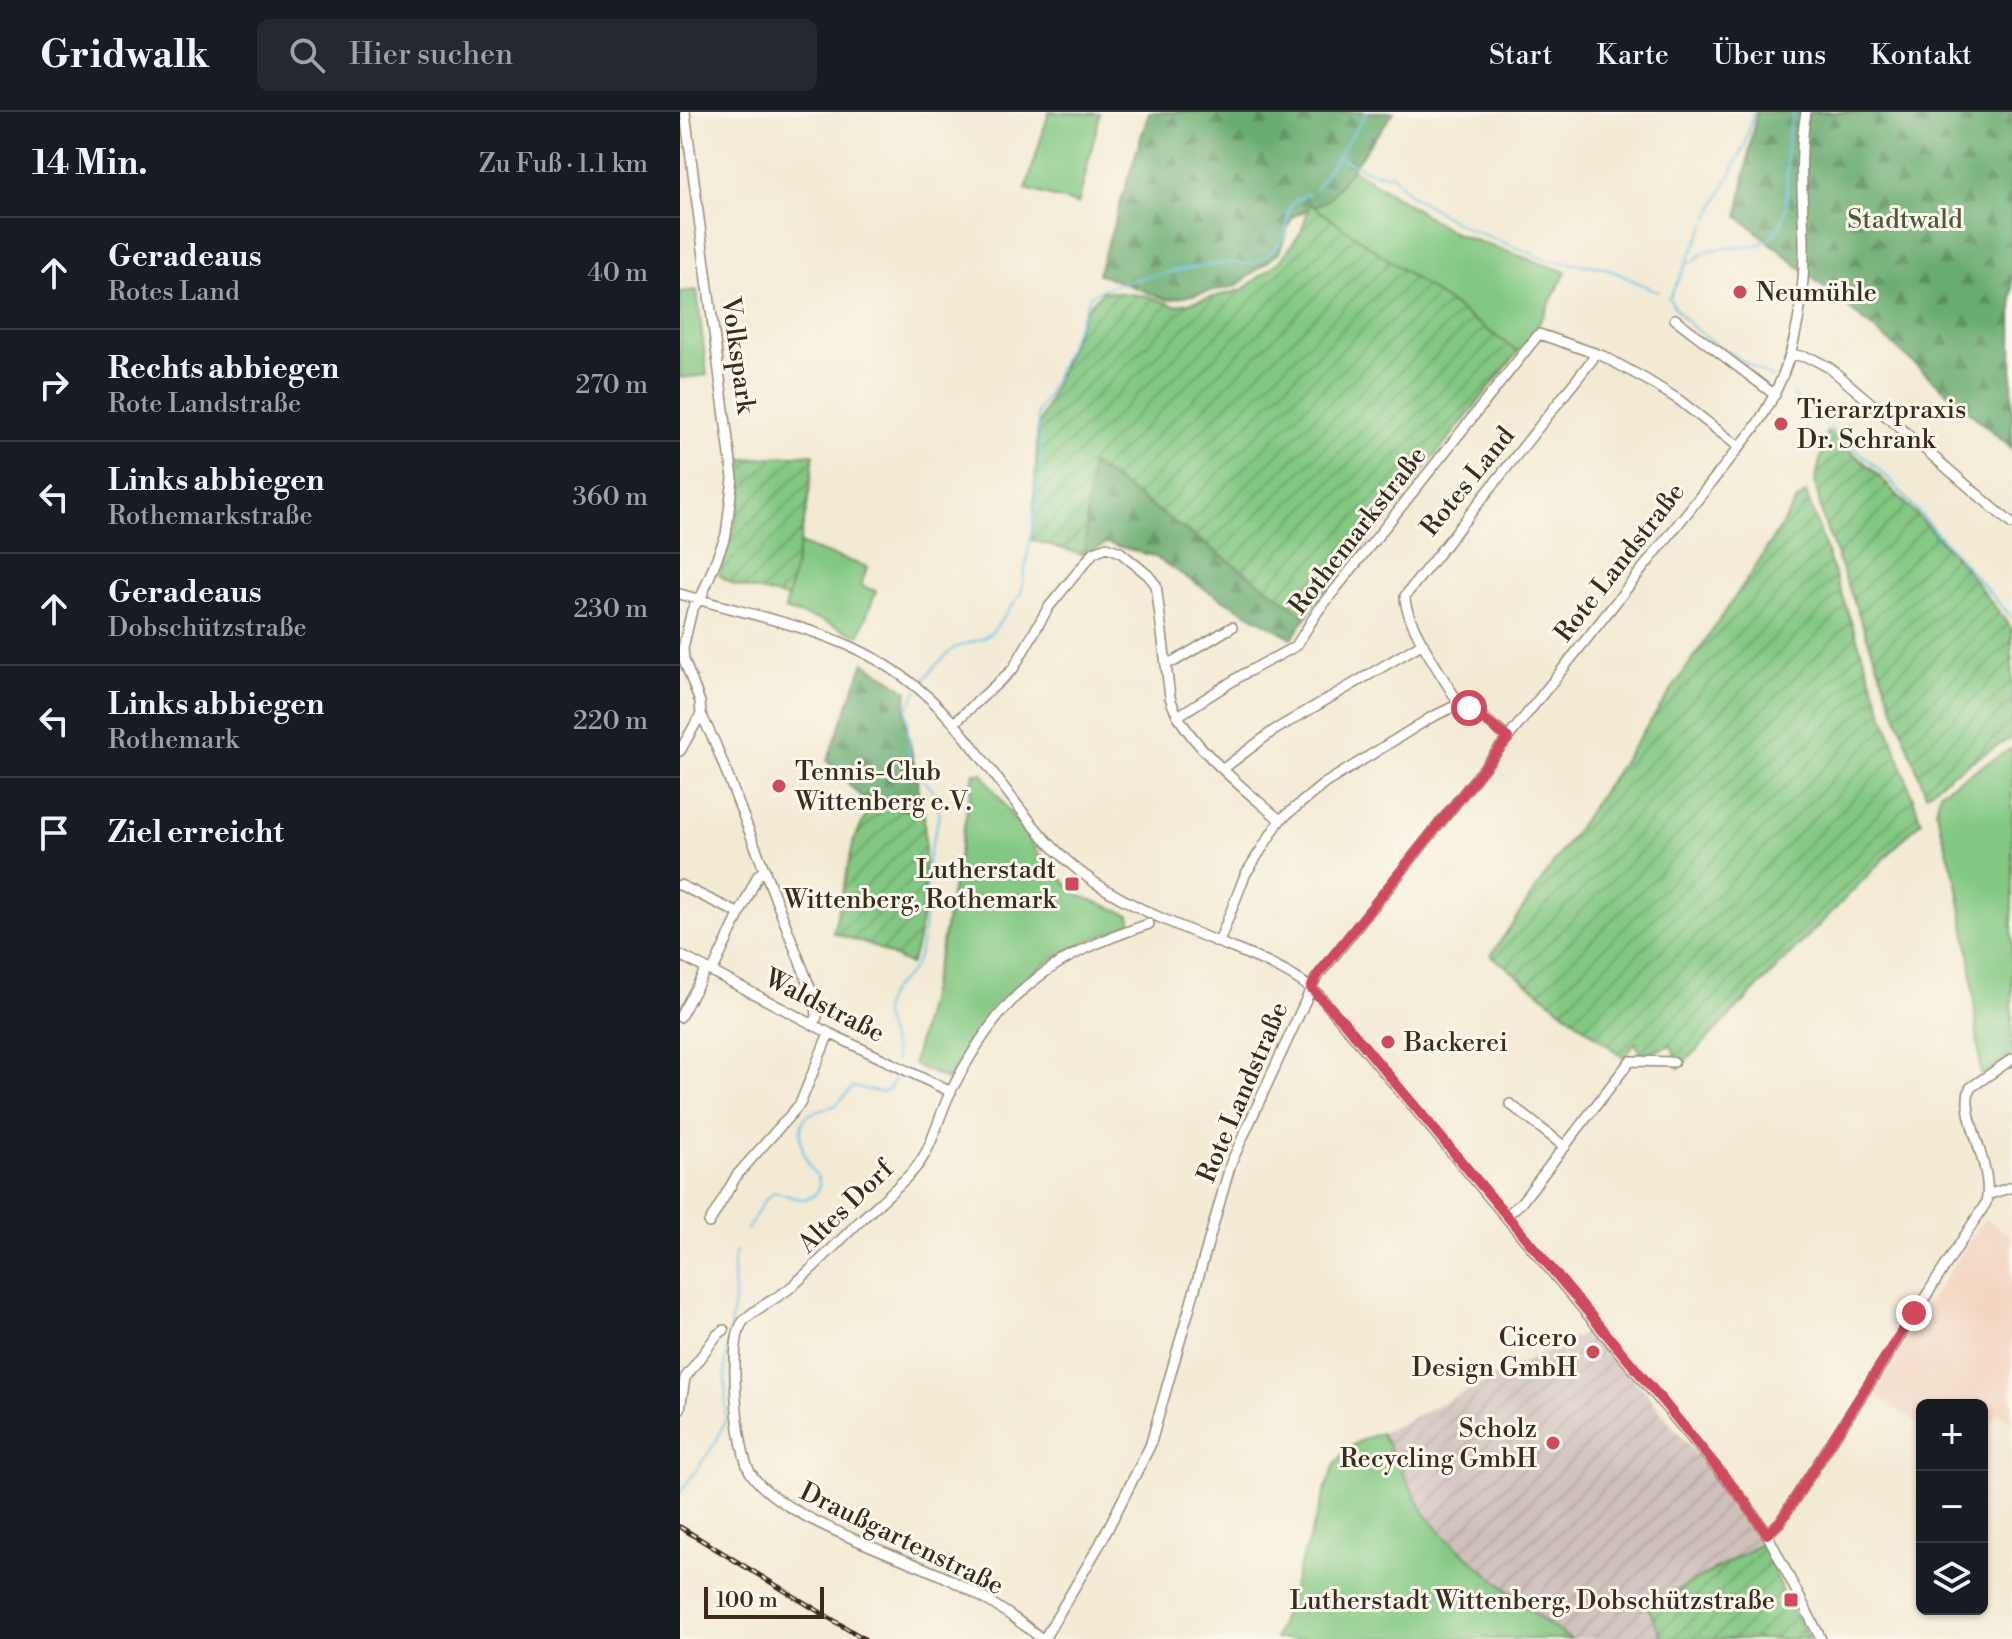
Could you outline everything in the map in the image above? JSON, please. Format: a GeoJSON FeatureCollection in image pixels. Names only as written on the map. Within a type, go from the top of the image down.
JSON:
{"type":"FeatureCollection","features":[{"type":"Feature","properties":{"kind":"street","name":"Volkspark"},"geometry":{"type":"LineString","coordinates":[[685,112],[733,478],[726,535],[690,616],[683,653],[701,714],[711,732],[816,1003],[817,1017],[813,1024]]}},
{"type":"Feature","properties":{"kind":"street","name":"Rote Landstraße"},"geometry":{"type":"LineString","coordinates":[[1043,1639],[1100,1544],[1150,1446],[1228,1172],[1317,976],[1739,447],[1775,395],[1791,354],[1801,308],[1804,278],[1800,151],[1806,112]]}},
{"type":"Feature","properties":{"kind":"street"},"geometry":{"type":"LineString","coordinates":[[1675,319],[1775,395]]}},
{"type":"Feature","properties":{"kind":"street","name":"Rothemarkstraße"},"geometry":{"type":"LineString","coordinates":[[1178,716],[1242,675],[1296,646],[1318,611],[1539,334],[1595,353]]}},
{"type":"Feature","properties":{"kind":"street"},"geometry":{"type":"LineString","coordinates":[[1595,353],[1679,400],[1739,447]]}},
{"type":"Feature","properties":{"kind":"street","name":"Rotes Land"},"geometry":{"type":"LineString","coordinates":[[1457,705],[1405,605],[1407,592],[1595,353]]}},
{"type":"Feature","properties":{"kind":"street"},"geometry":{"type":"LineString","coordinates":[[1791,354],[1813,359],[1830,368],[2012,524]]}},
{"type":"Feature","properties":{"kind":"street"},"geometry":{"type":"LineString","coordinates":[[954,723],[1013,669],[1048,608],[1087,558],[1101,548],[1113,548],[1153,580],[1170,697],[1178,716],[1223,769],[1280,820]]}},
{"type":"Feature","properties":{"kind":"street"},"geometry":{"type":"LineString","coordinates":[[680,594],[828,635],[878,659],[913,683],[954,723],[1038,832],[1080,871],[1128,903],[1277,967],[1311,988],[1344,1022],[1726,1478],[1767,1534],[1821,1639]]}},
{"type":"Feature","properties":{"kind":"street"},"geometry":{"type":"LineString","coordinates":[[1166,663],[1175,661],[1232,627]]}},
{"type":"Feature","properties":{"kind":"street"},"geometry":{"type":"LineString","coordinates":[[1223,769],[1273,731],[1423,643]]}},
{"type":"Feature","properties":{"kind":"street"},"geometry":{"type":"LineString","coordinates":[[1219,942],[1245,875],[1280,820],[1334,777],[1430,718],[1457,705],[1474,710],[1508,738]]}},
{"type":"Feature","properties":{"kind":"street"},"geometry":{"type":"LineString","coordinates":[[680,751],[701,714]]}},
{"type":"Feature","properties":{"kind":"street"},"geometry":{"type":"LineString","coordinates":[[680,730],[690,735]]}},
{"type":"Feature","properties":{"kind":"street"},"geometry":{"type":"LineString","coordinates":[[680,1017],[740,914],[758,875],[765,870]]}},
{"type":"Feature","properties":{"kind":"street"},"geometry":{"type":"LineString","coordinates":[[680,885],[740,914]]}},
{"type":"Feature","properties":{"kind":"street"},"geometry":{"type":"LineString","coordinates":[[951,1092],[987,1031],[1031,982],[1083,948],[1149,924]]}},
{"type":"Feature","properties":{"kind":"street","name":"Waldstraße"},"geometry":{"type":"LineString","coordinates":[[680,955],[951,1092]]}},
{"type":"Feature","properties":{"kind":"street"},"geometry":{"type":"LineString","coordinates":[[709,1223],[737,1175],[800,1104],[829,1033]]}},
{"type":"Feature","properties":{"kind":"street"},"geometry":{"type":"LineString","coordinates":[[1767,1534],[1780,1522],[1986,1203],[1985,1169],[1968,1092],[2012,1059]]}},
{"type":"Feature","properties":{"kind":"street"},"geometry":{"type":"LineString","coordinates":[[1506,1216],[1521,1203],[1630,1061],[1674,1062]]}},
{"type":"Feature","properties":{"kind":"street","name":"Altes Dorf"},"geometry":{"type":"LineString","coordinates":[[739,1328],[745,1319],[803,1276],[915,1168],[930,1143],[951,1092]]}},
{"type":"Feature","properties":{"kind":"street"},"geometry":{"type":"LineString","coordinates":[[1510,1104],[1565,1147]]}},
{"type":"Feature","properties":{"kind":"street"},"geometry":{"type":"LineString","coordinates":[[1987,1195],[2012,1187]]}},
{"type":"Feature","properties":{"kind":"street","name":"Draußgartenstraße"},"geometry":{"type":"LineString","coordinates":[[739,1328],[736,1368],[740,1440],[747,1465],[762,1487],[804,1516],[962,1586],[1043,1639]]}},
{"type":"Feature","properties":{"kind":"street"},"geometry":{"type":"LineString","coordinates":[[680,1409],[682,1377],[724,1330]]}},
{"type":"Feature","properties":{"kind":"shaded area"},"geometry":{"type":"Polygon","coordinates":[[[1985,1218],[2012,1237],[2012,1421],[1998,1413],[1988,1427],[1988,1399],[1916,1399],[1916,1422],[1870,1392],[1985,1218]]]}},
{"type":"Feature","properties":{"kind":"shaded area"},"geometry":{"type":"Polygon","coordinates":[[[1589,1331],[1643,1389],[1747,1517],[1763,1543],[1648,1607],[1663,1639],[1571,1639],[1547,1624],[1446,1538],[1425,1514],[1381,1433],[1589,1331]]]}},
{"type":"Feature","properties":{"kind":"green space"},"geometry":{"type":"Polygon","coordinates":[[[1049,112],[1100,114],[1078,204],[1026,189],[1049,112]]]}},
{"type":"Feature","properties":{"kind":"green space"},"geometry":{"type":"Polygon","coordinates":[[[1149,112],[1394,112],[1329,199],[1292,217],[1279,253],[1236,286],[1168,300],[1098,274],[1149,112]]]}},
{"type":"Feature","properties":{"kind":"green space","name":"Stadtwald"},"geometry":{"type":"Polygon","coordinates":[[[1756,112],[2012,112],[2012,449],[1738,216],[1756,112]]]}},
{"type":"Feature","properties":{"kind":"green space"},"geometry":{"type":"Polygon","coordinates":[[[1352,169],[1454,233],[1566,272],[1535,331],[1518,352],[1310,204],[1329,199],[1352,169]]]}},
{"type":"Feature","properties":{"kind":"green space"},"geometry":{"type":"Polygon","coordinates":[[[1310,204],[1518,352],[1307,616],[1091,463],[1084,555],[1032,540],[1038,427],[1085,310],[1103,291],[1148,296],[1175,306],[1242,290],[1280,261],[1301,232],[1310,204]]]}},
{"type":"Feature","properties":{"kind":"green space"},"geometry":{"type":"Polygon","coordinates":[[[697,290],[707,375],[680,378],[680,292],[697,290]]]}},
{"type":"Feature","properties":{"kind":"green space"},"geometry":{"type":"Polygon","coordinates":[[[1827,431],[1873,470],[1913,511],[1960,562],[2012,629],[2012,737],[1951,774],[1926,794],[1823,519],[1815,481],[1827,431]]]}},
{"type":"Feature","properties":{"kind":"green space"},"geometry":{"type":"Polygon","coordinates":[[[814,454],[808,502],[788,598],[735,585],[719,575],[735,524],[740,492],[735,460],[814,454]]]}},
{"type":"Feature","properties":{"kind":"green space"},"geometry":{"type":"Polygon","coordinates":[[[1090,463],[1307,616],[1292,638],[1153,556],[1107,543],[1084,555],[1090,463]]]}},
{"type":"Feature","properties":{"kind":"green space"},"geometry":{"type":"Polygon","coordinates":[[[1806,493],[1921,821],[1679,1068],[1672,1059],[1675,1055],[1671,1045],[1647,1054],[1639,1053],[1636,1042],[1624,1058],[1491,955],[1752,572],[1797,500],[1806,493]]]}},
{"type":"Feature","properties":{"kind":"green space"},"geometry":{"type":"Polygon","coordinates":[[[799,544],[867,567],[861,586],[876,591],[859,636],[785,610],[799,544]]]}},
{"type":"Feature","properties":{"kind":"green space"},"geometry":{"type":"Polygon","coordinates":[[[864,662],[907,691],[905,718],[924,816],[862,798],[827,761],[864,662]]]}},
{"type":"Feature","properties":{"kind":"green space"},"geometry":{"type":"Polygon","coordinates":[[[2012,748],[2012,1054],[1981,1075],[1970,959],[1957,884],[1936,811],[1940,792],[2012,748]]]}},
{"type":"Feature","properties":{"kind":"green space"},"geometry":{"type":"Polygon","coordinates":[[[974,773],[982,773],[1039,854],[1076,894],[1130,915],[1132,924],[1067,951],[1032,973],[996,1009],[947,1080],[913,1064],[944,933],[974,773]]]}},
{"type":"Feature","properties":{"kind":"green space"},"geometry":{"type":"Polygon","coordinates":[[[873,801],[924,816],[922,912],[910,965],[871,945],[833,933],[854,840],[873,801]]]}},
{"type":"Feature","properties":{"kind":"green space"},"geometry":{"type":"Polygon","coordinates":[[[1381,1433],[1425,1514],[1446,1538],[1547,1624],[1571,1639],[1275,1639],[1333,1468],[1353,1445],[1381,1433]]]}},
{"type":"Feature","properties":{"kind":"green space"},"geometry":{"type":"Polygon","coordinates":[[[1763,1543],[1783,1596],[1810,1639],[1663,1639],[1648,1607],[1763,1543]]]}},
{"type":"Feature","properties":{"kind":"waterway"},"geometry":{"type":"LineString","coordinates":[[1315,190],[1367,112]]}},
{"type":"Feature","properties":{"kind":"waterway"},"geometry":{"type":"LineString","coordinates":[[1709,217],[1745,145],[1753,112]]}},
{"type":"Feature","properties":{"kind":"waterway"},"geometry":{"type":"LineString","coordinates":[[1686,263],[1694,262],[1709,251],[1764,242],[1781,225],[1787,200],[1788,139],[1793,112]]}},
{"type":"Feature","properties":{"kind":"waterway"},"geometry":{"type":"LineString","coordinates":[[1339,158],[1373,173],[1393,175],[1409,194],[1462,226],[1550,261],[1603,267],[1659,292]]}},
{"type":"Feature","properties":{"kind":"waterway"},"geometry":{"type":"LineString","coordinates":[[921,685],[954,648],[984,638],[993,631],[1021,594],[1042,469],[1037,413],[1090,296],[1115,285],[1156,275],[1217,264],[1251,264],[1259,261],[1275,249],[1283,238],[1292,204],[1308,194]]}},
{"type":"Feature","properties":{"kind":"waterway"},"geometry":{"type":"LineString","coordinates":[[1670,297],[1706,223]]}},
{"type":"Feature","properties":{"kind":"waterway"},"geometry":{"type":"LineString","coordinates":[[1668,297],[1701,334],[1772,378]]}},
{"type":"Feature","properties":{"kind":"waterway"},"geometry":{"type":"LineString","coordinates":[[1792,394],[1814,415]]}},
{"type":"Feature","properties":{"kind":"waterway"},"geometry":{"type":"LineString","coordinates":[[1830,429],[1890,480],[2012,618]]}},
{"type":"Feature","properties":{"kind":"waterway"},"geometry":{"type":"LineString","coordinates":[[896,1061],[884,1020],[884,1008],[890,992],[914,967],[921,947],[929,857],[939,812],[935,792],[910,765],[907,710],[917,691]]}},
{"type":"Feature","properties":{"kind":"waterway"},"geometry":{"type":"LineString","coordinates":[[747,1230],[764,1201],[774,1192],[805,1199],[818,1190],[818,1177],[808,1164],[801,1142],[801,1128],[807,1115],[836,1105],[853,1087],[886,1091],[894,1081],[896,1071]]}},
{"type":"Feature","properties":{"kind":"waterway"},"geometry":{"type":"LineString","coordinates":[[680,1493],[716,1442],[726,1418],[725,1366],[734,1300],[733,1265],[736,1251]]}},
{"type":"Feature","properties":{"kind":"railway"},"geometry":{"type":"LineString","coordinates":[[680,1527],[864,1639]]}},
{"type":"Feature","properties":{"kind":"place","name":"Neumühle"},"geometry":{"type":"Point","coordinates":[1740,292]}},
{"type":"Feature","properties":{"kind":"place","name":"Tierarztpraxis Dr. Schrank"},"geometry":{"type":"Point","coordinates":[1781,424]}},
{"type":"Feature","properties":{"kind":"place","name":"Tennis-Club Wittenberg e.V."},"geometry":{"type":"Point","coordinates":[779,786]}},
{"type":"Feature","properties":{"kind":"place","name":"Lutherstadt Wittenberg, Rothemark"},"geometry":{"type":"Point","coordinates":[1072,884]}},
{"type":"Feature","properties":{"kind":"place","name":"Backerei"},"geometry":{"type":"Point","coordinates":[1388,1042]}},
{"type":"Feature","properties":{"kind":"place","name":"Cicero Design GmbH"},"geometry":{"type":"Point","coordinates":[1593,1352]}},
{"type":"Feature","properties":{"kind":"place","name":"Scholz Recycling GmbH"},"geometry":{"type":"Point","coordinates":[1553,1443]}},
{"type":"Feature","properties":{"kind":"place","name":"Lutherstadt Wittenberg, Dobschützstraße"},"geometry":{"type":"Point","coordinates":[1791,1600]}},
{"type":"Feature","properties":{"kind":"route"},"geometry":{"type":"LineString","coordinates":[[1469,708],[1508,738],[1317,976],[1311,988],[1344,1022],[1666,1405],[1745,1502],[1767,1534],[1780,1522],[1914,1313]]}}]}
